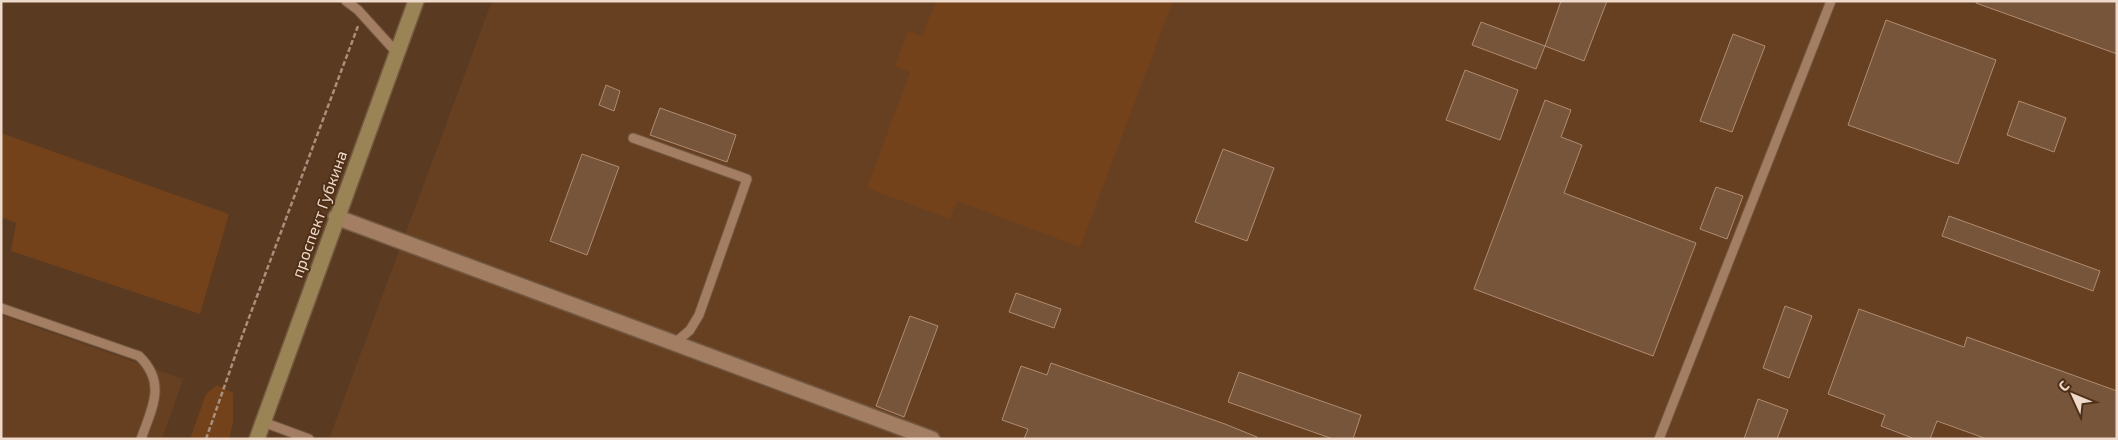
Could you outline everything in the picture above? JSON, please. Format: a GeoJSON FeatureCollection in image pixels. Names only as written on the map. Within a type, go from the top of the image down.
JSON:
{"type":"FeatureCollection","features":[{"type":"Feature","properties":{"kind":"main road","name":"проспект Губкина"},"geometry":{"type":"LineString","coordinates":[[257,439],[416,1]]}},
{"type":"Feature","properties":{"kind":"street"},"geometry":{"type":"LineString","coordinates":[[336,217],[932,439]]}},
{"type":"Feature","properties":{"kind":"lane"},"geometry":{"type":"LineString","coordinates":[[346,1],[397,52]]}},
{"type":"Feature","properties":{"kind":"lane"},"geometry":{"type":"LineString","coordinates":[[1659,439],[1831,1]]}},
{"type":"Feature","properties":{"kind":"lane"},"geometry":{"type":"LineString","coordinates":[[633,138],[747,179],[699,315],[690,330],[675,343]]}},
{"type":"Feature","properties":{"kind":"lane"},"geometry":{"type":"LineString","coordinates":[[1,308],[139,356],[148,365],[155,378],[156,398],[141,439]]}},
{"type":"Feature","properties":{"kind":"lane"},"geometry":{"type":"LineString","coordinates":[[263,422],[309,439]]}},
{"type":"Feature","properties":{"kind":"path"},"geometry":{"type":"LineString","coordinates":[[206,439],[241,338],[362,15]]}},
{"type":"Feature","properties":{"kind":"shaded area"},"geometry":{"type":"Polygon","coordinates":[[[492,1],[2117,1],[2117,439],[329,439],[492,1]]]}},
{"type":"Feature","properties":{"kind":"shaded area"},"geometry":{"type":"Polygon","coordinates":[[[936,1],[1173,1],[1080,247],[957,201],[950,219],[867,188],[910,72],[895,66],[908,31],[922,36],[936,1]]]}},
{"type":"Feature","properties":{"kind":"shaded area"},"geometry":{"type":"Polygon","coordinates":[[[1,133],[229,214],[200,314],[11,251],[16,223],[1,217],[1,133]]]}},
{"type":"Feature","properties":{"kind":"shaded area"},"geometry":{"type":"Polygon","coordinates":[[[1,315],[183,379],[162,439],[1,439],[1,315]]]}},
{"type":"Feature","properties":{"kind":"shaded area"},"geometry":{"type":"Polygon","coordinates":[[[217,385],[233,393],[233,423],[229,439],[190,439],[206,394],[217,385]]]}},
{"type":"Feature","properties":{"kind":"building"},"geometry":{"type":"Polygon","coordinates":[[[1561,1],[1607,1],[1584,61],[1545,46],[1561,1]]]}},
{"type":"Feature","properties":{"kind":"building"},"geometry":{"type":"Polygon","coordinates":[[[1976,1],[2117,1],[2117,54],[1976,3],[1976,1]]]}},
{"type":"Feature","properties":{"kind":"building"},"geometry":{"type":"Polygon","coordinates":[[[1886,20],[1996,60],[1958,164],[1848,125],[1886,20]]]}},
{"type":"Feature","properties":{"kind":"building"},"geometry":{"type":"Polygon","coordinates":[[[1481,22],[1545,46],[1536,69],[1472,45],[1481,22]]]}},
{"type":"Feature","properties":{"kind":"building"},"geometry":{"type":"Polygon","coordinates":[[[1733,34],[1765,46],[1732,132],[1700,121],[1733,34]]]}},
{"type":"Feature","properties":{"kind":"building"},"geometry":{"type":"Polygon","coordinates":[[[1465,70],[1518,90],[1500,140],[1446,120],[1465,70]]]}},
{"type":"Feature","properties":{"kind":"building"},"geometry":{"type":"Polygon","coordinates":[[[606,85],[620,91],[614,111],[599,105],[606,85]]]}},
{"type":"Feature","properties":{"kind":"building"},"geometry":{"type":"Polygon","coordinates":[[[1545,100],[1571,110],[1561,137],[1582,145],[1564,193],[1696,243],[1653,356],[1474,289],[1545,100]]]}},
{"type":"Feature","properties":{"kind":"building"},"geometry":{"type":"Polygon","coordinates":[[[2019,101],[2066,118],[2054,152],[2007,135],[2019,101]]]}},
{"type":"Feature","properties":{"kind":"building"},"geometry":{"type":"Polygon","coordinates":[[[660,108],[736,135],[727,162],[650,135],[660,108]]]}},
{"type":"Feature","properties":{"kind":"building"},"geometry":{"type":"Polygon","coordinates":[[[1223,149],[1274,168],[1247,241],[1195,222],[1223,149]]]}},
{"type":"Feature","properties":{"kind":"building"},"geometry":{"type":"Polygon","coordinates":[[[582,154],[619,167],[587,255],[550,241],[582,154]]]}},
{"type":"Feature","properties":{"kind":"building"},"geometry":{"type":"Polygon","coordinates":[[[1716,187],[1743,196],[1727,239],[1700,229],[1716,187]]]}},
{"type":"Feature","properties":{"kind":"building"},"geometry":{"type":"Polygon","coordinates":[[[1949,216],[2100,271],[2093,291],[1942,236],[1949,216]]]}},
{"type":"Feature","properties":{"kind":"building"},"geometry":{"type":"Polygon","coordinates":[[[1016,293],[1061,309],[1054,328],[1009,312],[1016,293]]]}},
{"type":"Feature","properties":{"kind":"building"},"geometry":{"type":"Polygon","coordinates":[[[1785,306],[1812,316],[1789,378],[1763,368],[1785,306]]]}},
{"type":"Feature","properties":{"kind":"building"},"geometry":{"type":"Polygon","coordinates":[[[1859,309],[1964,347],[1967,337],[2117,391],[2117,439],[1987,439],[1937,421],[1930,439],[1915,439],[1881,426],[1885,415],[1828,394],[1859,309]]]}},
{"type":"Feature","properties":{"kind":"building"},"geometry":{"type":"Polygon","coordinates":[[[910,316],[938,326],[904,417],[876,406],[910,316]]]}},
{"type":"Feature","properties":{"kind":"building"},"geometry":{"type":"Polygon","coordinates":[[[1051,363],[1225,424],[1257,437],[1257,439],[1024,439],[1028,429],[1002,420],[1021,366],[1047,375],[1051,363]]]}},
{"type":"Feature","properties":{"kind":"building"},"geometry":{"type":"Polygon","coordinates":[[[1239,372],[1361,415],[1353,439],[1333,439],[1228,402],[1239,372]]]}},
{"type":"Feature","properties":{"kind":"building"},"geometry":{"type":"Polygon","coordinates":[[[1758,399],[1788,410],[1777,439],[1744,439],[1758,399]]]}}]}
